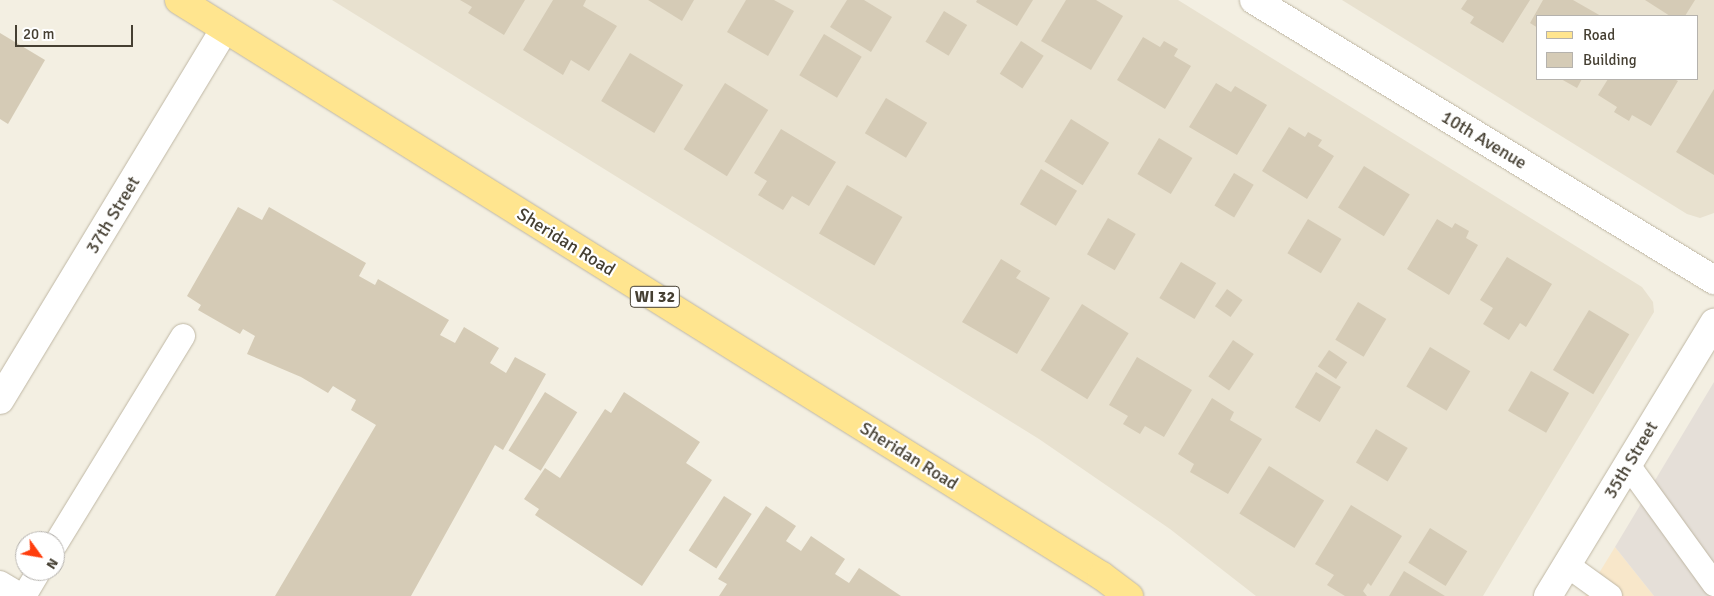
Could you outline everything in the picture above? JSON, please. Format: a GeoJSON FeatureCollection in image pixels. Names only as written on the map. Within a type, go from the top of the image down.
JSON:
{"type":"FeatureCollection","features":[{"type":"Feature","properties":{"kind":"main road","name":"Sheridan Road"},"geometry":{"type":"LineString","coordinates":[[180,0],[1102,576],[1129,596]]}},
{"type":"Feature","properties":{"kind":"street","name":"10th Avenue"},"geometry":{"type":"LineString","coordinates":[[1254,0],[1714,280]]}},
{"type":"Feature","properties":{"kind":"street","name":"37th Street"},"geometry":{"type":"LineString","coordinates":[[0,400],[225,29]]}},
{"type":"Feature","properties":{"kind":"street","name":"35th Street"},"geometry":{"type":"LineString","coordinates":[[1548,596],[1714,323]]}},
{"type":"Feature","properties":{"kind":"lane"},"geometry":{"type":"LineString","coordinates":[[64,531],[183,336]]}},
{"type":"Feature","properties":{"kind":"lane"},"geometry":{"type":"LineString","coordinates":[[1628,465],[1714,584]]}},
{"type":"Feature","properties":{"kind":"lane"},"geometry":{"type":"LineString","coordinates":[[1567,565],[1610,596]]}},
{"type":"Feature","properties":{"kind":"lane"},"geometry":{"type":"LineString","coordinates":[[0,583],[23,596],[33,581]]}},
{"type":"Feature","properties":{"kind":"shaded area"},"geometry":{"type":"Polygon","coordinates":[[[332,0],[1178,0],[1642,287],[1653,302],[1654,312],[1483,596],[1256,596],[1170,529],[1039,439],[332,0]]]}},
{"type":"Feature","properties":{"kind":"shaded area"},"geometry":{"type":"Polygon","coordinates":[[[1342,0],[1714,0],[1714,213],[1700,218],[1687,214],[1342,0]]]}},
{"type":"Feature","properties":{"kind":"shaded area"},"geometry":{"type":"Polygon","coordinates":[[[1714,382],[1714,596],[1654,596],[1615,547],[1714,382]]]}},
{"type":"Feature","properties":{"kind":"shaded area"},"geometry":{"type":"Polygon","coordinates":[[[1615,547],[1654,596],[1585,596],[1615,547]]]}},
{"type":"Feature","properties":{"kind":"building"},"geometry":{"type":"Polygon","coordinates":[[[460,0],[525,0],[504,35],[468,13],[472,7],[460,0]]]}},
{"type":"Feature","properties":{"kind":"building"},"geometry":{"type":"Polygon","coordinates":[[[553,0],[586,0],[583,6],[617,26],[589,71],[571,60],[563,75],[523,50],[553,0]]]}},
{"type":"Feature","properties":{"kind":"building"},"geometry":{"type":"Polygon","coordinates":[[[648,0],[694,0],[682,21],[648,0]]]}},
{"type":"Feature","properties":{"kind":"building"},"geometry":{"type":"Polygon","coordinates":[[[746,0],[774,0],[794,11],[768,56],[727,32],[746,0]]]}},
{"type":"Feature","properties":{"kind":"building"},"geometry":{"type":"Polygon","coordinates":[[[847,0],[864,0],[892,17],[871,52],[830,27],[847,0]]]}},
{"type":"Feature","properties":{"kind":"building"},"geometry":{"type":"Polygon","coordinates":[[[977,0],[1033,0],[1017,26],[976,2],[977,0]]]}},
{"type":"Feature","properties":{"kind":"building"},"geometry":{"type":"Polygon","coordinates":[[[1066,0],[1096,0],[1123,16],[1091,70],[1041,41],[1066,0]]]}},
{"type":"Feature","properties":{"kind":"building"},"geometry":{"type":"Polygon","coordinates":[[[1467,0],[1530,0],[1503,43],[1470,23],[1474,17],[1461,9],[1467,0]]]}},
{"type":"Feature","properties":{"kind":"building"},"geometry":{"type":"Polygon","coordinates":[[[1543,0],[1573,0],[1599,15],[1536,15],[1536,27],[1530,23],[1543,0]]]}},
{"type":"Feature","properties":{"kind":"building"},"geometry":{"type":"Polygon","coordinates":[[[1645,0],[1695,0],[1686,15],[1668,15],[1645,0]]]}},
{"type":"Feature","properties":{"kind":"building"},"geometry":{"type":"Polygon","coordinates":[[[944,11],[967,25],[949,56],[925,42],[944,11]]]}},
{"type":"Feature","properties":{"kind":"building"},"geometry":{"type":"Polygon","coordinates":[[[0,33],[45,60],[8,124],[0,119],[0,33]]]}},
{"type":"Feature","properties":{"kind":"building"},"geometry":{"type":"Polygon","coordinates":[[[824,34],[862,57],[837,98],[799,75],[824,34]]]}},
{"type":"Feature","properties":{"kind":"building"},"geometry":{"type":"Polygon","coordinates":[[[1143,37],[1160,47],[1164,41],[1178,49],[1174,56],[1191,66],[1165,109],[1117,80],[1143,37]]]}},
{"type":"Feature","properties":{"kind":"building"},"geometry":{"type":"Polygon","coordinates":[[[1021,41],[1044,56],[1022,88],[1000,74],[1021,41]]]}},
{"type":"Feature","properties":{"kind":"building"},"geometry":{"type":"Polygon","coordinates":[[[630,53],[683,85],[654,133],[601,101],[630,53]]]}},
{"type":"Feature","properties":{"kind":"building"},"geometry":{"type":"Polygon","coordinates":[[[1563,80],[1581,80],[1577,88],[1563,80]]]}},
{"type":"Feature","properties":{"kind":"building"},"geometry":{"type":"Polygon","coordinates":[[[1607,80],[1678,81],[1651,126],[1632,115],[1629,121],[1614,112],[1617,107],[1598,95],[1607,80]]]}},
{"type":"Feature","properties":{"kind":"building"},"geometry":{"type":"Polygon","coordinates":[[[725,83],[768,110],[727,176],[684,149],[725,83]]]}},
{"type":"Feature","properties":{"kind":"building"},"geometry":{"type":"Polygon","coordinates":[[[1216,83],[1231,92],[1235,86],[1267,105],[1237,155],[1189,127],[1216,83]]]}},
{"type":"Feature","properties":{"kind":"building"},"geometry":{"type":"Polygon","coordinates":[[[1714,89],[1714,175],[1676,152],[1714,89]]]}},
{"type":"Feature","properties":{"kind":"building"},"geometry":{"type":"Polygon","coordinates":[[[886,98],[927,123],[906,158],[865,133],[886,98]]]}},
{"type":"Feature","properties":{"kind":"building"},"geometry":{"type":"Polygon","coordinates":[[[1071,119],[1109,143],[1083,185],[1045,161],[1071,119]]]}},
{"type":"Feature","properties":{"kind":"building"},"geometry":{"type":"Polygon","coordinates":[[[1289,127],[1305,137],[1308,132],[1322,140],[1318,146],[1334,156],[1307,199],[1262,171],[1289,127]]]}},
{"type":"Feature","properties":{"kind":"building"},"geometry":{"type":"Polygon","coordinates":[[[781,129],[836,162],[809,206],[792,196],[783,210],[758,195],[767,181],[754,173],[781,129]]]}},
{"type":"Feature","properties":{"kind":"building"},"geometry":{"type":"Polygon","coordinates":[[[1159,138],[1192,158],[1171,194],[1137,174],[1159,138]]]}},
{"type":"Feature","properties":{"kind":"building"},"geometry":{"type":"Polygon","coordinates":[[[1364,166],[1410,195],[1384,236],[1338,208],[1364,166]]]}},
{"type":"Feature","properties":{"kind":"building"},"geometry":{"type":"Polygon","coordinates":[[[1041,169],[1077,191],[1056,226],[1020,204],[1041,169]]]}},
{"type":"Feature","properties":{"kind":"building"},"geometry":{"type":"Polygon","coordinates":[[[1234,173],[1254,185],[1234,217],[1214,206],[1234,173]]]}},
{"type":"Feature","properties":{"kind":"building"},"geometry":{"type":"Polygon","coordinates":[[[847,185],[902,217],[874,265],[819,233],[847,185]]]}},
{"type":"Feature","properties":{"kind":"building"},"geometry":{"type":"Polygon","coordinates":[[[238,207],[262,220],[269,207],[366,263],[359,276],[375,285],[378,279],[449,320],[440,335],[455,343],[464,327],[499,348],[490,363],[506,373],[515,357],[546,374],[503,450],[495,445],[411,596],[275,596],[376,425],[351,410],[356,400],[333,386],[328,393],[301,377],[247,354],[255,336],[243,329],[240,334],[198,310],[201,305],[187,296],[238,207]]]}},
{"type":"Feature","properties":{"kind":"building"},"geometry":{"type":"Polygon","coordinates":[[[1108,218],[1136,234],[1115,270],[1087,254],[1108,218]]]}},
{"type":"Feature","properties":{"kind":"building"},"geometry":{"type":"Polygon","coordinates":[[[1308,219],[1341,239],[1321,273],[1287,253],[1308,219]]]}},
{"type":"Feature","properties":{"kind":"building"},"geometry":{"type":"Polygon","coordinates":[[[1437,219],[1452,228],[1455,223],[1469,231],[1466,238],[1478,245],[1449,295],[1407,269],[1437,219]]]}},
{"type":"Feature","properties":{"kind":"building"},"geometry":{"type":"Polygon","coordinates":[[[1507,257],[1552,284],[1526,327],[1520,323],[1509,340],[1483,324],[1493,308],[1480,300],[1507,257]]]}},
{"type":"Feature","properties":{"kind":"building"},"geometry":{"type":"Polygon","coordinates":[[[1001,259],[1021,271],[1016,278],[1050,298],[1017,354],[962,322],[1001,259]]]}},
{"type":"Feature","properties":{"kind":"building"},"geometry":{"type":"Polygon","coordinates":[[[1181,262],[1216,283],[1195,319],[1159,298],[1181,262]]]}},
{"type":"Feature","properties":{"kind":"building"},"geometry":{"type":"Polygon","coordinates":[[[1227,289],[1243,300],[1231,317],[1215,306],[1227,289]]]}},
{"type":"Feature","properties":{"kind":"building"},"geometry":{"type":"Polygon","coordinates":[[[1358,302],[1386,319],[1364,357],[1335,340],[1358,302]]]}},
{"type":"Feature","properties":{"kind":"building"},"geometry":{"type":"Polygon","coordinates":[[[1082,304],[1129,333],[1087,399],[1041,370],[1082,304]]]}},
{"type":"Feature","properties":{"kind":"building"},"geometry":{"type":"Polygon","coordinates":[[[1589,310],[1629,334],[1593,394],[1553,370],[1589,310]]]}},
{"type":"Feature","properties":{"kind":"building"},"geometry":{"type":"Polygon","coordinates":[[[1233,340],[1254,354],[1229,390],[1208,376],[1233,340]]]}},
{"type":"Feature","properties":{"kind":"building"},"geometry":{"type":"Polygon","coordinates":[[[1430,347],[1470,371],[1447,411],[1406,386],[1430,347]]]}},
{"type":"Feature","properties":{"kind":"building"},"geometry":{"type":"Polygon","coordinates":[[[1329,350],[1347,362],[1336,379],[1318,367],[1329,350]]]}},
{"type":"Feature","properties":{"kind":"building"},"geometry":{"type":"Polygon","coordinates":[[[1137,357],[1192,390],[1164,437],[1145,426],[1140,434],[1123,424],[1128,416],[1109,405],[1137,357]]]}},
{"type":"Feature","properties":{"kind":"building"},"geometry":{"type":"Polygon","coordinates":[[[1531,371],[1569,393],[1546,433],[1508,411],[1531,371]]]}},
{"type":"Feature","properties":{"kind":"building"},"geometry":{"type":"Polygon","coordinates":[[[1316,372],[1341,387],[1320,422],[1295,407],[1316,372]]]}},
{"type":"Feature","properties":{"kind":"building"},"geometry":{"type":"Polygon","coordinates":[[[545,392],[577,412],[541,471],[508,451],[545,392]]]}},
{"type":"Feature","properties":{"kind":"building"},"geometry":{"type":"Polygon","coordinates":[[[624,392],[700,442],[686,463],[712,480],[642,586],[535,515],[539,509],[524,499],[545,468],[560,478],[605,409],[611,413],[624,392]]]}},
{"type":"Feature","properties":{"kind":"building"},"geometry":{"type":"Polygon","coordinates":[[[1212,398],[1234,412],[1230,420],[1262,439],[1228,494],[1190,472],[1194,464],[1178,454],[1212,398]]]}},
{"type":"Feature","properties":{"kind":"building"},"geometry":{"type":"Polygon","coordinates":[[[1376,429],[1408,448],[1388,481],[1356,462],[1376,429]]]}},
{"type":"Feature","properties":{"kind":"building"},"geometry":{"type":"Polygon","coordinates":[[[1269,466],[1324,500],[1294,548],[1239,513],[1269,466]]]}},
{"type":"Feature","properties":{"kind":"building"},"geometry":{"type":"Polygon","coordinates":[[[724,496],[752,514],[716,568],[689,551],[724,496]]]}},
{"type":"Feature","properties":{"kind":"building"},"geometry":{"type":"Polygon","coordinates":[[[1351,505],[1402,536],[1371,586],[1368,583],[1363,591],[1367,596],[1345,596],[1327,585],[1334,575],[1315,564],[1351,505]]]}},
{"type":"Feature","properties":{"kind":"building"},"geometry":{"type":"Polygon","coordinates":[[[766,506],[796,526],[786,541],[801,551],[811,536],[845,559],[835,574],[849,583],[859,568],[901,596],[719,596],[727,584],[718,579],[766,506]]]}},
{"type":"Feature","properties":{"kind":"building"},"geometry":{"type":"Polygon","coordinates":[[[1430,528],[1467,551],[1446,586],[1408,563],[1430,528]]]}},
{"type":"Feature","properties":{"kind":"building"},"geometry":{"type":"Polygon","coordinates":[[[1404,571],[1445,596],[1389,596],[1404,571]]]}}]}
